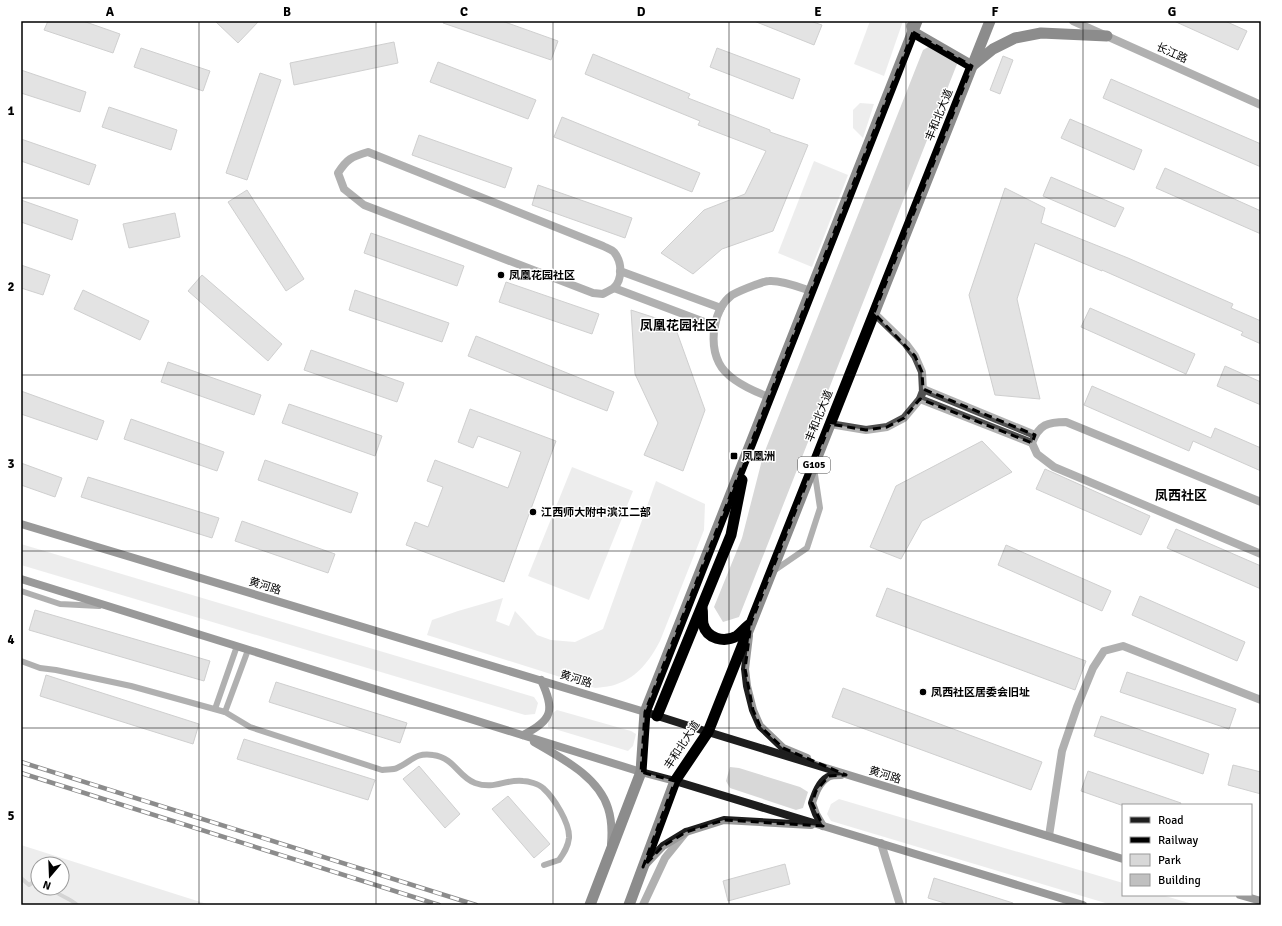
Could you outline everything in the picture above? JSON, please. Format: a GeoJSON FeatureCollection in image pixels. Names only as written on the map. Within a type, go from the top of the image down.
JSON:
{"type":"FeatureCollection","features":[{"type":"Feature","properties":{"kind":"highway"},"geometry":{"type":"LineString","coordinates":[[590,905],[641,772],[645,712],[811,291],[912,27],[917,21]]}},
{"type":"Feature","properties":{"kind":"highway","name":"丰和北大道"},"geometry":{"type":"LineString","coordinates":[[630,905],[675,781],[708,732],[990,21]]}},
{"type":"Feature","properties":{"kind":"highway"},"geometry":{"type":"LineString","coordinates":[[912,27],[972,66],[993,49],[1015,38],[1041,33],[1107,36]]}},
{"type":"Feature","properties":{"kind":"highway"},"geometry":{"type":"LineString","coordinates":[[657,716],[731,535],[748,450]]}},
{"type":"Feature","properties":{"kind":"highway"},"geometry":{"type":"LineString","coordinates":[[702,605],[703,624],[708,634],[719,640],[728,639],[738,635],[751,623]]}},
{"type":"Feature","properties":{"kind":"main road","name":"黄河路"},"geometry":{"type":"LineString","coordinates":[[21,524],[541,680],[1122,859]]}},
{"type":"Feature","properties":{"kind":"main road"},"geometry":{"type":"LineString","coordinates":[[21,579],[641,772],[1083,905]]}},
{"type":"Feature","properties":{"kind":"main road"},"geometry":{"type":"LineString","coordinates":[[751,623],[745,669],[746,686],[753,710],[760,726],[783,748],[846,775]]}},
{"type":"Feature","properties":{"kind":"main road"},"geometry":{"type":"LineString","coordinates":[[523,735],[538,728],[546,720],[549,708],[549,697],[541,680]]}},
{"type":"Feature","properties":{"kind":"main road"},"geometry":{"type":"LineString","coordinates":[[523,735],[576,767],[600,791],[608,808],[612,825],[611,850]]}},
{"type":"Feature","properties":{"kind":"main road"},"geometry":{"type":"LineString","coordinates":[[824,826],[816,814],[812,803],[816,791],[823,781],[829,776],[846,775]]}},
{"type":"Feature","properties":{"kind":"main road"},"geometry":{"type":"LineString","coordinates":[[643,867],[663,846],[686,832],[724,820],[824,826]]}},
{"type":"Feature","properties":{"kind":"main road"},"geometry":{"type":"LineString","coordinates":[[1244,896],[1261,901]]}},
{"type":"Feature","properties":{"kind":"street","name":"长江路"},"geometry":{"type":"LineString","coordinates":[[1073,21],[1261,105]]}},
{"type":"Feature","properties":{"kind":"street"},"geometry":{"type":"LineString","coordinates":[[368,152],[603,246],[613,251],[620,262],[620,271],[614,288],[603,294],[593,293],[364,205],[344,189],[338,173],[344,163],[352,156],[368,152]]}},
{"type":"Feature","properties":{"kind":"street"},"geometry":{"type":"LineString","coordinates":[[620,271],[721,308]]}},
{"type":"Feature","properties":{"kind":"street"},"geometry":{"type":"LineString","coordinates":[[769,396],[754,391],[738,382],[724,370],[719,363],[714,340],[715,326],[721,308],[732,296],[748,287],[769,281],[794,285],[811,291]]}},
{"type":"Feature","properties":{"kind":"street"},"geometry":{"type":"LineString","coordinates":[[614,288],[715,326]]}},
{"type":"Feature","properties":{"kind":"street"},"geometry":{"type":"LineString","coordinates":[[830,424],[866,430],[887,427],[904,418],[920,399],[923,389],[922,372],[915,356],[906,344],[874,313]]}},
{"type":"Feature","properties":{"kind":"street"},"geometry":{"type":"LineString","coordinates":[[923,389],[1035,435]]}},
{"type":"Feature","properties":{"kind":"street"},"geometry":{"type":"LineString","coordinates":[[920,399],[1032,443],[1037,454],[1054,467],[1261,554]]}},
{"type":"Feature","properties":{"kind":"street"},"geometry":{"type":"LineString","coordinates":[[1032,443],[1035,435],[1044,425],[1054,422],[1066,422],[1261,502]]}},
{"type":"Feature","properties":{"kind":"street"},"geometry":{"type":"LineString","coordinates":[[1049,836],[1062,751],[1077,707],[1093,668],[1104,651],[1123,646],[1261,700]]}},
{"type":"Feature","properties":{"kind":"street"},"geometry":{"type":"LineString","coordinates":[[643,905],[665,858],[686,832]]}},
{"type":"Feature","properties":{"kind":"street"},"geometry":{"type":"LineString","coordinates":[[881,843],[900,905]]}},
{"type":"Feature","properties":{"kind":"lane"},"geometry":{"type":"LineString","coordinates":[[771,573],[807,548],[820,508],[814,466]]}},
{"type":"Feature","properties":{"kind":"lane"},"geometry":{"type":"LineString","coordinates":[[21,591],[60,604],[107,606]]}},
{"type":"Feature","properties":{"kind":"lane"},"geometry":{"type":"LineString","coordinates":[[214,709],[236,646]]}},
{"type":"Feature","properties":{"kind":"lane"},"geometry":{"type":"LineString","coordinates":[[225,712],[248,650]]}},
{"type":"Feature","properties":{"kind":"lane"},"geometry":{"type":"LineString","coordinates":[[21,662],[40,668],[131,686],[225,712],[250,727],[382,770],[396,769],[415,756],[433,755],[448,760],[467,780],[478,784],[492,786],[524,780],[542,787],[560,809],[569,837],[567,850],[559,860],[544,865]]}},
{"type":"Feature","properties":{"kind":"highlighted area"},"geometry":{"type":"Polygon","coordinates":[[[913,32],[972,66],[874,313],[915,356],[922,372],[923,389],[1035,435],[1032,443],[920,399],[904,418],[887,427],[866,430],[830,424],[751,623],[745,669],[753,710],[760,726],[783,748],[846,775],[829,776],[816,791],[812,803],[823,826],[724,820],[686,832],[663,846],[643,867],[675,781],[641,772],[645,712],[913,32]]]}},
{"type":"Feature","properties":{"kind":"green space"},"geometry":{"type":"Polygon","coordinates":[[[870,21],[903,21],[884,76],[854,64],[870,21]]]}},
{"type":"Feature","properties":{"kind":"green space"},"geometry":{"type":"Polygon","coordinates":[[[930,46],[959,59],[739,617],[723,622],[714,607],[742,538],[763,456],[923,50],[930,46]]]}},
{"type":"Feature","properties":{"kind":"green space"},"geometry":{"type":"Polygon","coordinates":[[[860,103],[874,104],[863,138],[853,128],[853,110],[860,103]]]}},
{"type":"Feature","properties":{"kind":"green space"},"geometry":{"type":"Polygon","coordinates":[[[814,161],[848,175],[812,267],[778,253],[814,161]]]}},
{"type":"Feature","properties":{"kind":"green space"},"geometry":{"type":"Polygon","coordinates":[[[572,467],[633,491],[589,600],[528,576],[572,467]]]}},
{"type":"Feature","properties":{"kind":"green space"},"geometry":{"type":"Polygon","coordinates":[[[656,481],[705,504],[704,530],[660,641],[648,661],[631,677],[614,685],[595,688],[427,635],[432,620],[503,598],[496,621],[509,626],[515,611],[537,635],[551,640],[575,642],[603,629],[656,481]]]}},
{"type":"Feature","properties":{"kind":"green space"},"geometry":{"type":"Polygon","coordinates":[[[21,544],[534,697],[538,703],[535,714],[525,715],[21,565],[21,544]]]}},
{"type":"Feature","properties":{"kind":"green space"},"geometry":{"type":"Polygon","coordinates":[[[557,710],[631,731],[636,734],[633,746],[628,751],[548,727],[550,717],[557,710]]]}},
{"type":"Feature","properties":{"kind":"green space"},"geometry":{"type":"Polygon","coordinates":[[[730,767],[739,768],[800,787],[808,792],[803,808],[796,810],[730,788],[726,781],[730,767]]]}},
{"type":"Feature","properties":{"kind":"green space"},"geometry":{"type":"Polygon","coordinates":[[[839,799],[1122,883],[1122,896],[1165,896],[1196,905],[1112,905],[831,821],[827,814],[831,804],[839,799]]]}},
{"type":"Feature","properties":{"kind":"green space"},"geometry":{"type":"Polygon","coordinates":[[[21,845],[56,856],[30,856],[30,896],[70,896],[70,861],[210,905],[21,905],[21,845]]]}},
{"type":"Feature","properties":{"kind":"building"},"geometry":{"type":"Polygon","coordinates":[[[48,21],[83,21],[120,34],[113,53],[44,30],[48,21]]]}},
{"type":"Feature","properties":{"kind":"building"},"geometry":{"type":"Polygon","coordinates":[[[215,21],[259,21],[238,43],[215,21]]]}},
{"type":"Feature","properties":{"kind":"building"},"geometry":{"type":"Polygon","coordinates":[[[444,21],[502,21],[558,41],[551,60],[443,23],[444,21]]]}},
{"type":"Feature","properties":{"kind":"building"},"geometry":{"type":"Polygon","coordinates":[[[754,21],[810,21],[822,25],[814,45],[754,21]]]}},
{"type":"Feature","properties":{"kind":"building"},"geometry":{"type":"Polygon","coordinates":[[[1174,21],[1225,21],[1247,31],[1238,50],[1174,21]]]}},
{"type":"Feature","properties":{"kind":"building"},"geometry":{"type":"Polygon","coordinates":[[[394,42],[398,63],[294,85],[290,63],[394,42]]]}},
{"type":"Feature","properties":{"kind":"building"},"geometry":{"type":"Polygon","coordinates":[[[141,48],[210,71],[203,91],[134,67],[141,48]]]}},
{"type":"Feature","properties":{"kind":"building"},"geometry":{"type":"Polygon","coordinates":[[[717,48],[800,79],[793,99],[710,67],[717,48]]]}},
{"type":"Feature","properties":{"kind":"building"},"geometry":{"type":"Polygon","coordinates":[[[593,54],[690,94],[688,98],[770,130],[770,132],[808,145],[773,231],[722,249],[693,274],[661,253],[704,210],[745,194],[766,151],[698,125],[700,121],[585,74],[593,54]]]}},
{"type":"Feature","properties":{"kind":"building"},"geometry":{"type":"Polygon","coordinates":[[[1003,56],[1013,60],[1000,94],[990,90],[1003,56]]]}},
{"type":"Feature","properties":{"kind":"building"},"geometry":{"type":"Polygon","coordinates":[[[438,62],[536,100],[528,119],[430,82],[438,62]]]}},
{"type":"Feature","properties":{"kind":"building"},"geometry":{"type":"Polygon","coordinates":[[[21,70],[86,92],[80,112],[21,93],[21,70]]]}},
{"type":"Feature","properties":{"kind":"building"},"geometry":{"type":"Polygon","coordinates":[[[260,73],[281,80],[247,180],[226,173],[260,73]]]}},
{"type":"Feature","properties":{"kind":"building"},"geometry":{"type":"Polygon","coordinates":[[[1111,79],[1261,144],[1261,167],[1103,98],[1111,79]]]}},
{"type":"Feature","properties":{"kind":"building"},"geometry":{"type":"Polygon","coordinates":[[[109,107],[177,130],[171,150],[102,127],[109,107]]]}},
{"type":"Feature","properties":{"kind":"building"},"geometry":{"type":"Polygon","coordinates":[[[562,117],[700,173],[692,192],[554,137],[562,117]]]}},
{"type":"Feature","properties":{"kind":"building"},"geometry":{"type":"Polygon","coordinates":[[[1070,119],[1142,150],[1134,170],[1061,138],[1070,119]]]}},
{"type":"Feature","properties":{"kind":"building"},"geometry":{"type":"Polygon","coordinates":[[[419,135],[512,168],[505,188],[412,155],[419,135]]]}},
{"type":"Feature","properties":{"kind":"building"},"geometry":{"type":"Polygon","coordinates":[[[21,139],[96,165],[89,185],[21,161],[21,139]]]}},
{"type":"Feature","properties":{"kind":"building"},"geometry":{"type":"Polygon","coordinates":[[[1165,168],[1261,211],[1261,234],[1156,188],[1165,168]]]}},
{"type":"Feature","properties":{"kind":"building"},"geometry":{"type":"Polygon","coordinates":[[[1051,177],[1124,208],[1115,227],[1043,196],[1051,177]]]}},
{"type":"Feature","properties":{"kind":"building"},"geometry":{"type":"Polygon","coordinates":[[[538,185],[632,218],[625,238],[532,205],[538,185]]]}},
{"type":"Feature","properties":{"kind":"building"},"geometry":{"type":"Polygon","coordinates":[[[1005,188],[1045,208],[1041,223],[1128,258],[1233,304],[1231,308],[1261,321],[1261,344],[1241,335],[1243,332],[1102,270],[1035,243],[1017,299],[1040,399],[995,395],[969,295],[1005,188]]]}},
{"type":"Feature","properties":{"kind":"building"},"geometry":{"type":"Polygon","coordinates":[[[247,190],[304,279],[286,291],[228,202],[247,190]]]}},
{"type":"Feature","properties":{"kind":"building"},"geometry":{"type":"Polygon","coordinates":[[[21,200],[78,220],[72,240],[21,222],[21,200]]]}},
{"type":"Feature","properties":{"kind":"building"},"geometry":{"type":"Polygon","coordinates":[[[175,213],[180,237],[129,248],[123,224],[175,213]]]}},
{"type":"Feature","properties":{"kind":"building"},"geometry":{"type":"Polygon","coordinates":[[[371,233],[464,266],[457,286],[364,253],[371,233]]]}},
{"type":"Feature","properties":{"kind":"building"},"geometry":{"type":"Polygon","coordinates":[[[21,265],[50,275],[43,295],[21,288],[21,265]]]}},
{"type":"Feature","properties":{"kind":"building"},"geometry":{"type":"Polygon","coordinates":[[[202,275],[282,344],[268,361],[188,291],[202,275]]]}},
{"type":"Feature","properties":{"kind":"building"},"geometry":{"type":"Polygon","coordinates":[[[506,282],[599,314],[592,334],[499,302],[506,282]]]}},
{"type":"Feature","properties":{"kind":"building"},"geometry":{"type":"Polygon","coordinates":[[[83,290],[149,321],[140,340],[74,309],[83,290]]]}},
{"type":"Feature","properties":{"kind":"building"},"geometry":{"type":"Polygon","coordinates":[[[355,290],[449,323],[442,342],[349,310],[355,290]]]}},
{"type":"Feature","properties":{"kind":"building"},"geometry":{"type":"Polygon","coordinates":[[[1090,308],[1195,354],[1186,374],[1081,327],[1090,308]]]}},
{"type":"Feature","properties":{"kind":"building"},"geometry":{"type":"Polygon","coordinates":[[[631,310],[674,324],[705,410],[683,471],[644,455],[658,423],[635,374],[631,310]]]}},
{"type":"Feature","properties":{"kind":"building"},"geometry":{"type":"Polygon","coordinates":[[[476,336],[614,392],[607,411],[468,356],[476,336]]]}},
{"type":"Feature","properties":{"kind":"building"},"geometry":{"type":"Polygon","coordinates":[[[311,350],[404,383],[397,402],[304,370],[311,350]]]}},
{"type":"Feature","properties":{"kind":"building"},"geometry":{"type":"Polygon","coordinates":[[[168,362],[261,395],[254,415],[161,382],[168,362]]]}},
{"type":"Feature","properties":{"kind":"building"},"geometry":{"type":"Polygon","coordinates":[[[1225,366],[1261,382],[1261,405],[1217,386],[1225,366]]]}},
{"type":"Feature","properties":{"kind":"building"},"geometry":{"type":"Polygon","coordinates":[[[1092,386],[1211,438],[1215,428],[1261,448],[1261,471],[1193,441],[1189,451],[1084,405],[1092,386]]]}},
{"type":"Feature","properties":{"kind":"building"},"geometry":{"type":"Polygon","coordinates":[[[21,391],[104,421],[97,440],[21,414],[21,391]]]}},
{"type":"Feature","properties":{"kind":"building"},"geometry":{"type":"Polygon","coordinates":[[[289,404],[382,436],[375,456],[282,423],[289,404]]]}},
{"type":"Feature","properties":{"kind":"building"},"geometry":{"type":"Polygon","coordinates":[[[470,409],[556,441],[504,582],[406,545],[415,522],[428,527],[443,487],[427,481],[435,460],[508,488],[521,452],[478,436],[473,448],[458,442],[470,409]]]}},
{"type":"Feature","properties":{"kind":"building"},"geometry":{"type":"Polygon","coordinates":[[[131,419],[224,452],[217,471],[124,439],[131,419]]]}},
{"type":"Feature","properties":{"kind":"building"},"geometry":{"type":"Polygon","coordinates":[[[982,441],[1012,472],[922,521],[901,559],[870,547],[896,486],[982,441]]]}},
{"type":"Feature","properties":{"kind":"building"},"geometry":{"type":"Polygon","coordinates":[[[265,460],[358,493],[351,513],[258,480],[265,460]]]}},
{"type":"Feature","properties":{"kind":"building"},"geometry":{"type":"Polygon","coordinates":[[[21,463],[62,478],[55,497],[21,485],[21,463]]]}},
{"type":"Feature","properties":{"kind":"building"},"geometry":{"type":"Polygon","coordinates":[[[1045,469],[1150,516],[1141,535],[1036,489],[1045,469]]]}},
{"type":"Feature","properties":{"kind":"building"},"geometry":{"type":"Polygon","coordinates":[[[88,477],[219,518],[212,538],[81,497],[88,477]]]}},
{"type":"Feature","properties":{"kind":"building"},"geometry":{"type":"Polygon","coordinates":[[[242,521],[335,554],[328,573],[235,541],[242,521]]]}},
{"type":"Feature","properties":{"kind":"building"},"geometry":{"type":"Polygon","coordinates":[[[1176,529],[1261,566],[1261,589],[1167,548],[1176,529]]]}},
{"type":"Feature","properties":{"kind":"building"},"geometry":{"type":"Polygon","coordinates":[[[1006,545],[1111,591],[1102,611],[998,565],[1006,545]]]}},
{"type":"Feature","properties":{"kind":"building"},"geometry":{"type":"Polygon","coordinates":[[[887,588],[1086,661],[1075,690],[876,616],[887,588]]]}},
{"type":"Feature","properties":{"kind":"building"},"geometry":{"type":"Polygon","coordinates":[[[1140,596],[1245,642],[1237,661],[1132,615],[1140,596]]]}},
{"type":"Feature","properties":{"kind":"building"},"geometry":{"type":"Polygon","coordinates":[[[35,610],[210,661],[204,681],[29,630],[35,610]]]}},
{"type":"Feature","properties":{"kind":"building"},"geometry":{"type":"Polygon","coordinates":[[[1127,672],[1236,709],[1229,729],[1120,692],[1127,672]]]}},
{"type":"Feature","properties":{"kind":"building"},"geometry":{"type":"Polygon","coordinates":[[[46,675],[199,724],[193,744],[40,696],[46,675]]]}},
{"type":"Feature","properties":{"kind":"building"},"geometry":{"type":"Polygon","coordinates":[[[276,682],[407,723],[400,743],[269,702],[276,682]]]}},
{"type":"Feature","properties":{"kind":"building"},"geometry":{"type":"Polygon","coordinates":[[[843,688],[1042,762],[1031,790],[832,717],[843,688]]]}},
{"type":"Feature","properties":{"kind":"building"},"geometry":{"type":"Polygon","coordinates":[[[1101,716],[1209,754],[1203,774],[1094,736],[1101,716]]]}},
{"type":"Feature","properties":{"kind":"building"},"geometry":{"type":"Polygon","coordinates":[[[244,739],[375,780],[368,800],[237,759],[244,739]]]}},
{"type":"Feature","properties":{"kind":"building"},"geometry":{"type":"Polygon","coordinates":[[[1233,765],[1261,772],[1261,794],[1228,785],[1233,765]]]}},
{"type":"Feature","properties":{"kind":"building"},"geometry":{"type":"Polygon","coordinates":[[[419,766],[460,814],[445,828],[403,779],[419,766]]]}},
{"type":"Feature","properties":{"kind":"building"},"geometry":{"type":"Polygon","coordinates":[[[1088,771],[1181,803],[1121,805],[1081,791],[1088,771]]]}},
{"type":"Feature","properties":{"kind":"building"},"geometry":{"type":"Polygon","coordinates":[[[508,796],[550,844],[534,858],[492,809],[508,796]]]}},
{"type":"Feature","properties":{"kind":"building"},"geometry":{"type":"Polygon","coordinates":[[[785,864],[790,884],[728,901],[723,881],[785,864]]]}},
{"type":"Feature","properties":{"kind":"building"},"geometry":{"type":"Polygon","coordinates":[[[934,878],[1013,903],[1013,905],[951,905],[928,898],[934,878]]]}},
{"type":"Feature","properties":{"kind":"waterway"},"geometry":{"type":"LineString","coordinates":[[21,878],[30,884]]}},
{"type":"Feature","properties":{"kind":"waterway"},"geometry":{"type":"LineString","coordinates":[[63,896],[77,905]]}},
{"type":"Feature","properties":{"kind":"railway"},"geometry":{"type":"LineString","coordinates":[[21,762],[476,905]]}},
{"type":"Feature","properties":{"kind":"railway"},"geometry":{"type":"LineString","coordinates":[[21,773],[439,905]]}},
{"type":"Feature","properties":{"kind":"place","name":"凤凰花园社区"},"geometry":{"type":"Point","coordinates":[501,275]}},
{"type":"Feature","properties":{"kind":"place","name":"凤凰洲"},"geometry":{"type":"Point","coordinates":[734,456]}},
{"type":"Feature","properties":{"kind":"place","name":"江西师大附中滨江二部"},"geometry":{"type":"Point","coordinates":[533,512]}},
{"type":"Feature","properties":{"kind":"place","name":"凤西社区居委会旧址"},"geometry":{"type":"Point","coordinates":[923,692]}},
{"type":"Feature","properties":{"kind":"district","name":"凤凰花园社区"},"geometry":{"type":"Point","coordinates":[679,326]}},
{"type":"Feature","properties":{"kind":"district","name":"凤西社区"},"geometry":{"type":"Point","coordinates":[1181,496]}}]}
